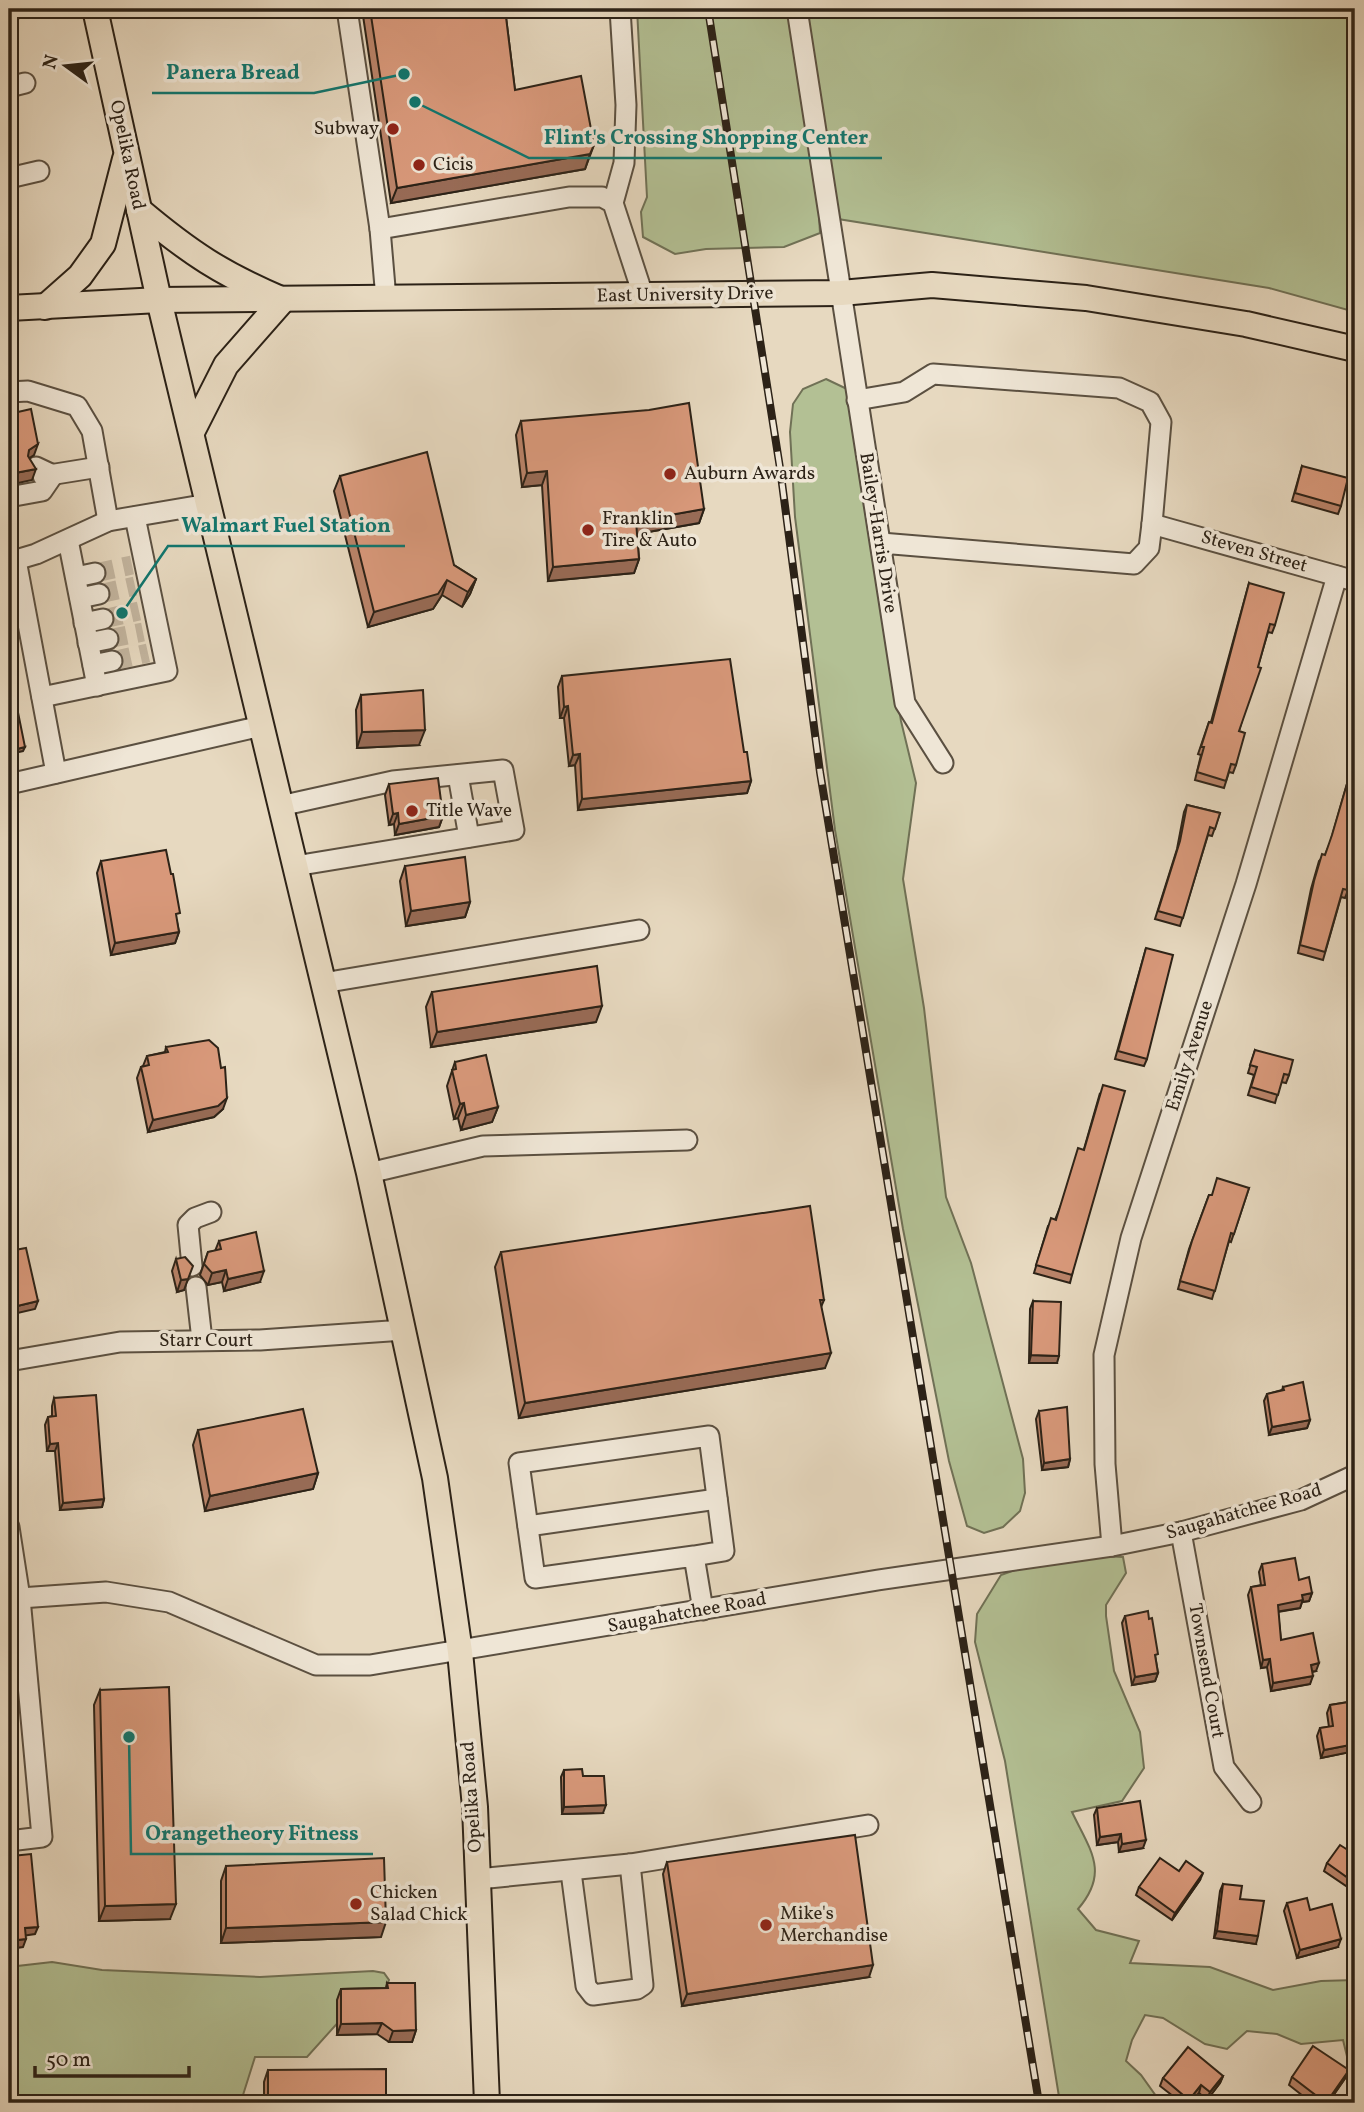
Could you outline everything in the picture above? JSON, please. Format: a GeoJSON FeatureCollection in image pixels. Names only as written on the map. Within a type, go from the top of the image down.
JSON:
{"type":"FeatureCollection","features":[{"type":"Feature","properties":{"kind":"main road","name":"Opelika Road"},"geometry":{"type":"LineString","coordinates":[[95,9],[159,300],[369,1173],[435,1478],[460,1652],[478,1879],[487,2103]]}},
{"type":"Feature","properties":{"kind":"main road"},"geometry":{"type":"LineString","coordinates":[[45,307],[80,276],[103,244],[126,152]]}},
{"type":"Feature","properties":{"kind":"main road"},"geometry":{"type":"LineString","coordinates":[[139,210],[198,259],[230,277],[283,300],[226,365],[191,432]]}},
{"type":"Feature","properties":{"kind":"main road","name":"East University Drive"},"geometry":{"type":"LineString","coordinates":[[9,308],[159,300],[841,293],[932,285],[1086,298],[1246,324],[1355,349]]}},
{"type":"Feature","properties":{"kind":"street"},"geometry":{"type":"LineString","coordinates":[[346,9],[380,229],[386,299]]}},
{"type":"Feature","properties":{"kind":"street"},"geometry":{"type":"LineString","coordinates":[[620,9],[626,104],[624,163],[613,203],[643,295]]}},
{"type":"Feature","properties":{"kind":"street","name":"Bailey-Harris Drive"},"geometry":{"type":"LineString","coordinates":[[797,9],[905,703],[943,763]]}},
{"type":"Feature","properties":{"kind":"street"},"geometry":{"type":"LineString","coordinates":[[9,178],[39,171]]}},
{"type":"Feature","properties":{"kind":"street"},"geometry":{"type":"LineString","coordinates":[[380,229],[569,197],[602,197],[613,203]]}},
{"type":"Feature","properties":{"kind":"street"},"geometry":{"type":"LineString","coordinates":[[857,400],[904,392],[933,374],[1119,388],[1150,402],[1161,422],[1149,548],[1134,564],[881,543]]}},
{"type":"Feature","properties":{"kind":"street"},"geometry":{"type":"LineString","coordinates":[[9,392],[28,391],[77,406],[92,431],[108,521]]}},
{"type":"Feature","properties":{"kind":"street"},"geometry":{"type":"LineString","coordinates":[[9,497],[42,491],[42,473],[99,467]]}},
{"type":"Feature","properties":{"kind":"street"},"geometry":{"type":"LineString","coordinates":[[56,773],[12,561],[68,540],[108,521],[208,504]]}},
{"type":"Feature","properties":{"kind":"street"},"geometry":{"type":"LineString","coordinates":[[42,697],[167,671],[155,652],[146,609],[138,564],[135,517]]}},
{"type":"Feature","properties":{"kind":"street","name":"Steven Street"},"geometry":{"type":"LineString","coordinates":[[1152,524],[1346,578]]}},
{"type":"Feature","properties":{"kind":"street"},"geometry":{"type":"LineString","coordinates":[[68,540],[85,575],[102,663],[97,686]]}},
{"type":"Feature","properties":{"kind":"street","name":"Emily Avenue"},"geometry":{"type":"LineString","coordinates":[[1112,1546],[1105,1464],[1104,1355],[1131,1238],[1346,578]]}},
{"type":"Feature","properties":{"kind":"street"},"geometry":{"type":"LineString","coordinates":[[9,784],[261,726]]}},
{"type":"Feature","properties":{"kind":"street"},"geometry":{"type":"LineString","coordinates":[[280,806],[393,781],[503,770],[514,831],[295,866]]}},
{"type":"Feature","properties":{"kind":"street"},"geometry":{"type":"LineString","coordinates":[[458,775],[469,837]]}},
{"type":"Feature","properties":{"kind":"street"},"geometry":{"type":"LineString","coordinates":[[323,983],[639,930]]}},
{"type":"Feature","properties":{"kind":"street"},"geometry":{"type":"LineString","coordinates":[[369,1173],[483,1146],[687,1140]]}},
{"type":"Feature","properties":{"kind":"street"},"geometry":{"type":"LineString","coordinates":[[192,1266],[188,1225],[195,1218],[211,1212]]}},
{"type":"Feature","properties":{"kind":"street"},"geometry":{"type":"LineString","coordinates":[[196,1287],[202,1340]]}},
{"type":"Feature","properties":{"kind":"street","name":"Starr Court"},"geometry":{"type":"LineString","coordinates":[[9,1361],[120,1342],[260,1340],[404,1330]]}},
{"type":"Feature","properties":{"kind":"street"},"geometry":{"type":"LineString","coordinates":[[709,1436],[724,1551],[536,1578],[528,1526],[519,1462],[709,1436]]}},
{"type":"Feature","properties":{"kind":"street","name":"Saugahatchee Road"},"geometry":{"type":"LineString","coordinates":[[20,1598],[106,1592],[169,1602],[316,1665],[370,1665],[1112,1546],[1181,1532],[1301,1500],[1353,1479]]}},
{"type":"Feature","properties":{"kind":"street"},"geometry":{"type":"LineString","coordinates":[[528,1526],[717,1499]]}},
{"type":"Feature","properties":{"kind":"street"},"geometry":{"type":"LineString","coordinates":[[9,1527],[20,1598],[42,1837],[9,1841]]}},
{"type":"Feature","properties":{"kind":"street","name":"Townsend Court"},"geometry":{"type":"LineString","coordinates":[[1181,1532],[1224,1767],[1251,1802]]}},
{"type":"Feature","properties":{"kind":"street"},"geometry":{"type":"LineString","coordinates":[[694,1556],[703,1610]]}},
{"type":"Feature","properties":{"kind":"street"},"geometry":{"type":"LineString","coordinates":[[478,1879],[630,1864],[868,1825]]}},
{"type":"Feature","properties":{"kind":"street"},"geometry":{"type":"LineString","coordinates":[[570,1872],[586,1986],[588,1992],[593,1995],[637,1989],[642,1985],[630,1864]]}},
{"type":"Feature","properties":{"kind":"green space"},"geometry":{"type":"Polygon","coordinates":[[[637,9],[1355,9],[1355,312],[1269,288],[819,216],[820,233],[784,247],[706,249],[675,254],[643,237],[641,212],[647,197],[637,9]]]}},
{"type":"Feature","properties":{"kind":"green space"},"geometry":{"type":"Polygon","coordinates":[[[826,379],[847,389],[901,721],[916,783],[903,879],[924,1008],[946,1197],[971,1263],[1023,1459],[1025,1493],[1020,1511],[1003,1527],[984,1533],[967,1526],[949,1461],[903,1229],[835,830],[795,517],[790,432],[793,404],[803,389],[826,379]]]}},
{"type":"Feature","properties":{"kind":"green space"},"geometry":{"type":"Polygon","coordinates":[[[1100,1556],[1123,1557],[1126,1573],[1106,1605],[1106,1616],[1114,1671],[1140,1732],[1144,1768],[1122,1801],[1072,1812],[1090,1850],[1095,1872],[1088,1896],[1078,1909],[1096,1930],[1139,1941],[1130,1963],[1210,1967],[1273,1990],[1321,1981],[1355,1980],[1355,2103],[1344,2103],[1353,2081],[1343,2040],[1301,2044],[1277,2034],[1247,2031],[1227,2049],[1205,2044],[1163,2018],[1145,2015],[1132,2040],[1126,2061],[1141,2075],[1161,2103],[1060,2103],[1005,1761],[975,1642],[977,1614],[1001,1575],[1023,1567],[1100,1556]]]}},
{"type":"Feature","properties":{"kind":"green space"},"geometry":{"type":"Polygon","coordinates":[[[52,1962],[102,1970],[260,1977],[373,1971],[384,1973],[389,1980],[383,1995],[342,2018],[307,2057],[255,2057],[243,2095],[244,2103],[9,2103],[9,1967],[52,1962]]]}},
{"type":"Feature","properties":{"kind":"building"},"geometry":{"type":"Polygon","coordinates":[[[370,9],[505,9],[515,90],[581,76],[594,145],[590,154],[397,188],[370,9]]]}},
{"type":"Feature","properties":{"kind":"building"},"geometry":{"type":"Polygon","coordinates":[[[9,120],[15,149],[9,150],[9,120]]]}},
{"type":"Feature","properties":{"kind":"building"},"geometry":{"type":"Polygon","coordinates":[[[689,403],[704,509],[636,521],[639,559],[553,567],[547,471],[527,473],[521,421],[649,410],[689,403]]]}},
{"type":"Feature","properties":{"kind":"building"},"geometry":{"type":"Polygon","coordinates":[[[31,409],[38,444],[29,450],[28,456],[36,469],[9,475],[9,414],[31,409]]]}},
{"type":"Feature","properties":{"kind":"building"},"geometry":{"type":"Polygon","coordinates":[[[427,452],[454,565],[476,579],[468,592],[447,580],[438,594],[374,612],[340,476],[427,452]]]}},
{"type":"Feature","properties":{"kind":"building"},"geometry":{"type":"Polygon","coordinates":[[[1302,466],[1348,478],[1341,506],[1295,493],[1302,466]]]}},
{"type":"Feature","properties":{"kind":"building"},"geometry":{"type":"Polygon","coordinates":[[[1249,583],[1284,593],[1275,625],[1270,624],[1258,667],[1261,668],[1239,731],[1245,733],[1236,765],[1231,764],[1226,781],[1197,772],[1204,747],[1201,747],[1209,722],[1212,723],[1249,583]]]}},
{"type":"Feature","properties":{"kind":"building"},"geometry":{"type":"Polygon","coordinates":[[[730,659],[751,781],[582,799],[580,754],[573,755],[568,706],[564,707],[562,676],[730,659]]]}},
{"type":"Feature","properties":{"kind":"building"},"geometry":{"type":"Polygon","coordinates":[[[9,668],[25,747],[9,751],[9,668]]]}},
{"type":"Feature","properties":{"kind":"building"},"geometry":{"type":"Polygon","coordinates":[[[423,690],[425,730],[362,732],[361,695],[423,690]]]}},
{"type":"Feature","properties":{"kind":"building"},"geometry":{"type":"Polygon","coordinates":[[[1351,770],[1355,771],[1355,844],[1348,870],[1353,871],[1348,890],[1343,889],[1325,952],[1300,945],[1314,881],[1322,854],[1325,855],[1332,835],[1351,770]]]}},
{"type":"Feature","properties":{"kind":"building","name":"Title Wave"},"geometry":{"type":"Polygon","coordinates":[[[438,778],[443,816],[399,824],[398,813],[393,814],[389,784],[438,778]]]}},
{"type":"Feature","properties":{"kind":"building"},"geometry":{"type":"Polygon","coordinates":[[[1187,805],[1220,813],[1215,829],[1210,827],[1183,918],[1158,911],[1180,841],[1187,805]]]}},
{"type":"Feature","properties":{"kind":"building"},"geometry":{"type":"Polygon","coordinates":[[[166,850],[180,913],[176,914],[179,932],[115,943],[101,861],[166,850]]]}},
{"type":"Feature","properties":{"kind":"building"},"geometry":{"type":"Polygon","coordinates":[[[465,857],[470,902],[411,911],[405,866],[465,857]]]}},
{"type":"Feature","properties":{"kind":"building"},"geometry":{"type":"Polygon","coordinates":[[[1146,948],[1173,955],[1147,1059],[1118,1051],[1146,948]]]}},
{"type":"Feature","properties":{"kind":"building"},"geometry":{"type":"Polygon","coordinates":[[[597,966],[602,1006],[437,1032],[432,992],[597,966]]]}},
{"type":"Feature","properties":{"kind":"building"},"geometry":{"type":"Polygon","coordinates":[[[209,1040],[218,1048],[221,1068],[225,1067],[227,1098],[218,1106],[153,1120],[141,1067],[149,1065],[147,1056],[168,1052],[166,1047],[209,1040]]]}},
{"type":"Feature","properties":{"kind":"building"},"geometry":{"type":"Polygon","coordinates":[[[1255,1050],[1293,1060],[1289,1075],[1284,1074],[1278,1095],[1251,1087],[1257,1067],[1250,1065],[1255,1050]]]}},
{"type":"Feature","properties":{"kind":"building"},"geometry":{"type":"Polygon","coordinates":[[[486,1055],[498,1107],[466,1115],[464,1103],[460,1104],[452,1070],[456,1069],[455,1062],[486,1055]]]}},
{"type":"Feature","properties":{"kind":"building"},"geometry":{"type":"Polygon","coordinates":[[[1103,1085],[1125,1091],[1072,1275],[1036,1265],[1051,1218],[1056,1220],[1078,1148],[1084,1150],[1103,1085]]]}},
{"type":"Feature","properties":{"kind":"building"},"geometry":{"type":"Polygon","coordinates":[[[1217,1178],[1249,1188],[1234,1234],[1231,1233],[1215,1291],[1180,1281],[1192,1241],[1217,1178]]]}},
{"type":"Feature","properties":{"kind":"building"},"geometry":{"type":"Polygon","coordinates":[[[810,1206],[824,1300],[820,1300],[831,1353],[525,1403],[501,1252],[810,1206]]]}},
{"type":"Feature","properties":{"kind":"building"},"geometry":{"type":"Polygon","coordinates":[[[256,1232],[264,1271],[228,1279],[226,1270],[212,1273],[204,1264],[208,1252],[221,1249],[219,1241],[256,1232]]]}},
{"type":"Feature","properties":{"kind":"building"},"geometry":{"type":"Polygon","coordinates":[[[26,1248],[38,1301],[9,1308],[9,1251],[26,1248]]]}},
{"type":"Feature","properties":{"kind":"building"},"geometry":{"type":"Polygon","coordinates":[[[185,1257],[193,1266],[188,1279],[181,1280],[176,1259],[185,1257]]]}},
{"type":"Feature","properties":{"kind":"building"},"geometry":{"type":"Polygon","coordinates":[[[1033,1301],[1061,1302],[1059,1356],[1031,1355],[1033,1301]]]}},
{"type":"Feature","properties":{"kind":"building"},"geometry":{"type":"Polygon","coordinates":[[[1303,1382],[1310,1420],[1272,1427],[1267,1394],[1303,1382]]]}},
{"type":"Feature","properties":{"kind":"building"},"geometry":{"type":"Polygon","coordinates":[[[96,1395],[104,1499],[63,1503],[58,1443],[50,1444],[48,1417],[56,1416],[54,1398],[96,1395]]]}},
{"type":"Feature","properties":{"kind":"building"},"geometry":{"type":"Polygon","coordinates":[[[1067,1407],[1070,1459],[1044,1463],[1039,1411],[1067,1407]]]}},
{"type":"Feature","properties":{"kind":"building"},"geometry":{"type":"Polygon","coordinates":[[[303,1409],[318,1473],[210,1496],[198,1430],[303,1409]]]}},
{"type":"Feature","properties":{"kind":"building"},"geometry":{"type":"Polygon","coordinates":[[[1295,1558],[1299,1580],[1309,1577],[1312,1593],[1302,1595],[1303,1600],[1278,1605],[1281,1640],[1313,1633],[1319,1663],[1311,1665],[1313,1676],[1273,1683],[1270,1659],[1263,1660],[1251,1587],[1265,1585],[1262,1564],[1295,1558]]]}},
{"type":"Feature","properties":{"kind":"building"},"geometry":{"type":"Polygon","coordinates":[[[1148,1611],[1149,1619],[1152,1618],[1158,1654],[1155,1655],[1158,1673],[1135,1677],[1125,1616],[1148,1611]]]}},
{"type":"Feature","properties":{"kind":"building"},"geometry":{"type":"Polygon","coordinates":[[[169,1687],[176,1904],[105,1906],[100,1690],[169,1687]]]}},
{"type":"Feature","properties":{"kind":"building"},"geometry":{"type":"Polygon","coordinates":[[[1355,1701],[1355,1744],[1324,1750],[1320,1728],[1333,1726],[1330,1705],[1355,1701]]]}},
{"type":"Feature","properties":{"kind":"building"},"geometry":{"type":"Polygon","coordinates":[[[582,1769],[583,1776],[604,1776],[606,1805],[564,1807],[564,1770],[582,1769]]]}},
{"type":"Feature","properties":{"kind":"building"},"geometry":{"type":"Polygon","coordinates":[[[1352,1769],[1355,1769],[1355,1791],[1352,1791],[1352,1769]]]}},
{"type":"Feature","properties":{"kind":"building"},"geometry":{"type":"Polygon","coordinates":[[[1140,1801],[1146,1840],[1122,1844],[1121,1834],[1100,1837],[1097,1808],[1140,1801]]]}},
{"type":"Feature","properties":{"kind":"building","name":"Mike's Merchandise"},"geometry":{"type":"Polygon","coordinates":[[[855,1835],[873,1965],[687,1994],[667,1862],[855,1835]]]}},
{"type":"Feature","properties":{"kind":"building"},"geometry":{"type":"Polygon","coordinates":[[[1340,1845],[1351,1852],[1355,1846],[1355,1883],[1327,1863],[1340,1845]]]}},
{"type":"Feature","properties":{"kind":"building"},"geometry":{"type":"Polygon","coordinates":[[[31,1854],[38,1927],[25,1928],[26,1939],[9,1941],[9,1861],[12,1861],[12,1856],[31,1854]]]}},
{"type":"Feature","properties":{"kind":"building"},"geometry":{"type":"Polygon","coordinates":[[[384,1858],[386,1922],[226,1928],[226,1866],[384,1858]]]}},
{"type":"Feature","properties":{"kind":"building"},"geometry":{"type":"Polygon","coordinates":[[[1160,1858],[1179,1871],[1186,1861],[1203,1873],[1175,1913],[1139,1887],[1160,1858]]]}},
{"type":"Feature","properties":{"kind":"building"},"geometry":{"type":"Polygon","coordinates":[[[1223,1884],[1242,1886],[1240,1899],[1264,1901],[1258,1936],[1217,1931],[1223,1884]]]}},
{"type":"Feature","properties":{"kind":"building"},"geometry":{"type":"Polygon","coordinates":[[[1307,1898],[1310,1910],[1332,1904],[1341,1939],[1300,1950],[1287,1903],[1307,1898]]]}},
{"type":"Feature","properties":{"kind":"building"},"geometry":{"type":"Polygon","coordinates":[[[387,1983],[415,1983],[416,2030],[393,2031],[382,2023],[341,2024],[341,1989],[388,1988],[387,1983]]]}},
{"type":"Feature","properties":{"kind":"building"},"geometry":{"type":"Polygon","coordinates":[[[1313,2046],[1349,2070],[1326,2103],[1292,2077],[1313,2046]]]}},
{"type":"Feature","properties":{"kind":"building"},"geometry":{"type":"Polygon","coordinates":[[[1188,2047],[1223,2076],[1210,2092],[1201,2085],[1189,2100],[1163,2078],[1188,2047]]]}},
{"type":"Feature","properties":{"kind":"building"},"geometry":{"type":"Polygon","coordinates":[[[386,2069],[386,2103],[268,2103],[268,2070],[386,2069]]]}},
{"type":"Feature","properties":{"kind":"tunnel"},"geometry":{"type":"LineString","coordinates":[[95,573],[132,565]]}},
{"type":"Feature","properties":{"kind":"tunnel"},"geometry":{"type":"LineString","coordinates":[[99,594],[135,586]]}},
{"type":"Feature","properties":{"kind":"tunnel"},"geometry":{"type":"LineString","coordinates":[[103,619],[139,611]]}},
{"type":"Feature","properties":{"kind":"tunnel"},"geometry":{"type":"LineString","coordinates":[[108,639],[143,632]]}},
{"type":"Feature","properties":{"kind":"tunnel"},"geometry":{"type":"LineString","coordinates":[[112,661],[148,653]]}},
{"type":"Feature","properties":{"kind":"railway"},"geometry":{"type":"LineString","coordinates":[[708,9],[780,468],[820,772],[1039,2103]]}},
{"type":"Feature","properties":{"kind":"place","name":"Panera Bread"},"geometry":{"type":"Point","coordinates":[404,74]}},
{"type":"Feature","properties":{"kind":"place","name":"Flint's Crossing Shopping Center"},"geometry":{"type":"Point","coordinates":[415,102]}},
{"type":"Feature","properties":{"kind":"place","name":"Subway"},"geometry":{"type":"Point","coordinates":[393,129]}},
{"type":"Feature","properties":{"kind":"place","name":"Cicis"},"geometry":{"type":"Point","coordinates":[419,165]}},
{"type":"Feature","properties":{"kind":"place","name":"Auburn Awards"},"geometry":{"type":"Point","coordinates":[670,474]}},
{"type":"Feature","properties":{"kind":"place","name":"Franklin Tire & Auto"},"geometry":{"type":"Point","coordinates":[588,530]}},
{"type":"Feature","properties":{"kind":"place","name":"Walmart Fuel Station"},"geometry":{"type":"Point","coordinates":[122,613]}},
{"type":"Feature","properties":{"kind":"place","name":"Title Wave"},"geometry":{"type":"Point","coordinates":[412,811]}},
{"type":"Feature","properties":{"kind":"place","name":"Orangetheory Fitness"},"geometry":{"type":"Point","coordinates":[129,1737]}},
{"type":"Feature","properties":{"kind":"place","name":"Chicken Salad Chick"},"geometry":{"type":"Point","coordinates":[356,1904]}},
{"type":"Feature","properties":{"kind":"place","name":"Mike's Merchandise"},"geometry":{"type":"Point","coordinates":[766,1925]}}]}
